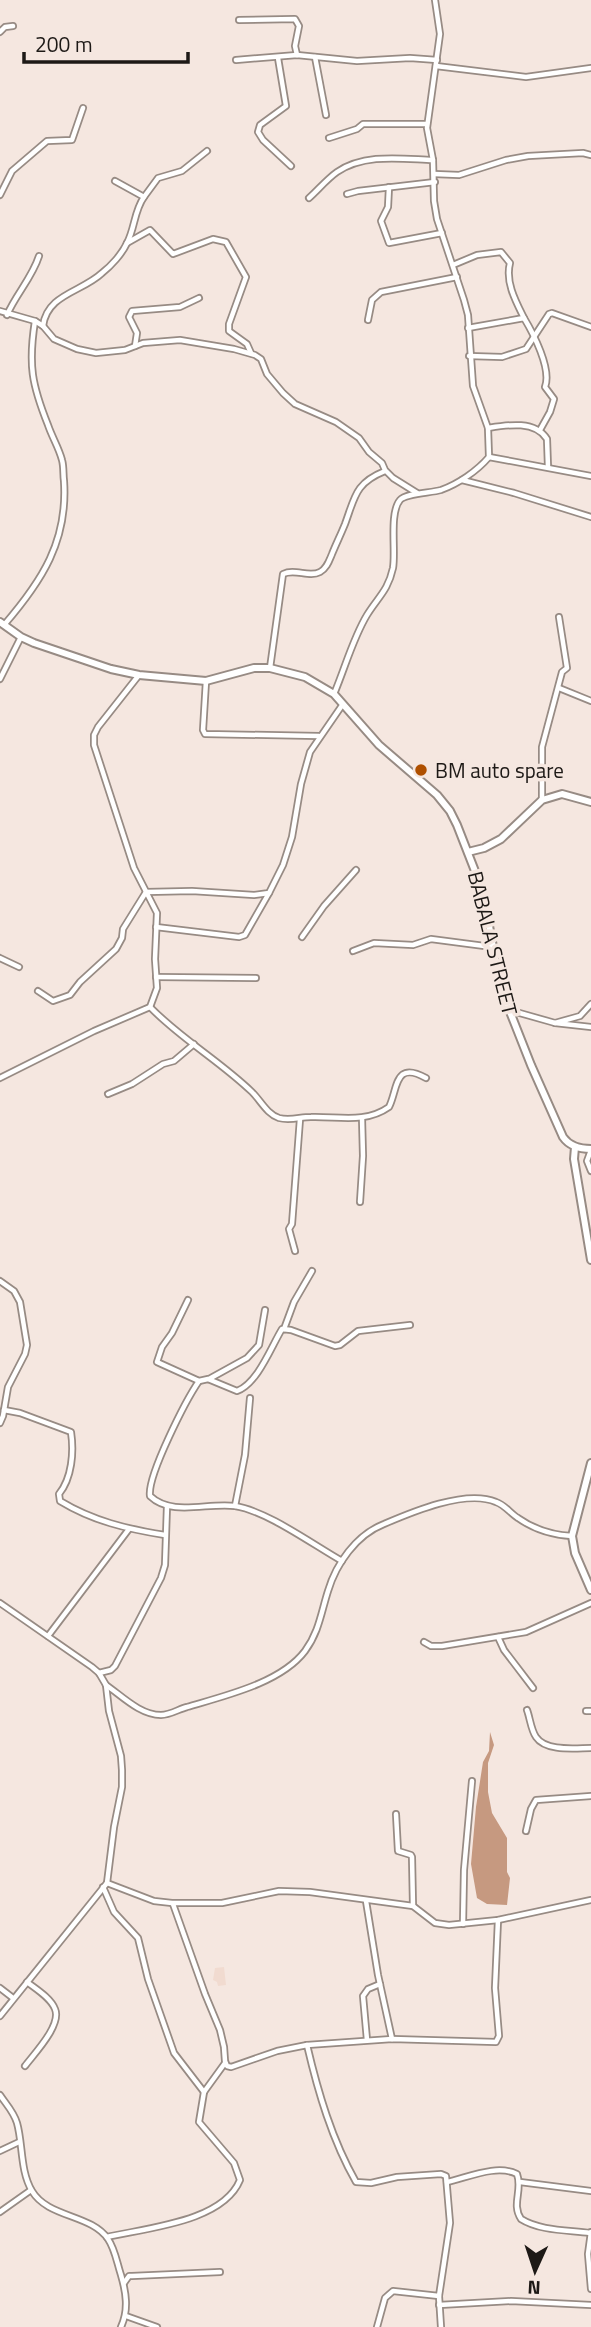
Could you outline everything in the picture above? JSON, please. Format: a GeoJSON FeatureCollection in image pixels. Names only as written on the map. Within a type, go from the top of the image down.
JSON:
{"type":"FeatureCollection","features":[{"type":"Feature","properties":{"kind":"street"},"geometry":{"type":"LineString","coordinates":[[435,0],[440,34],[427,124],[435,174],[437,219],[464,300],[473,386],[488,428],[489,457]]}},
{"type":"Feature","properties":{"kind":"street"},"geometry":{"type":"LineString","coordinates":[[239,20],[295,19],[299,26],[295,46],[297,55]]}},
{"type":"Feature","properties":{"kind":"street"},"geometry":{"type":"LineString","coordinates":[[0,32],[5,27],[13,26]]}},
{"type":"Feature","properties":{"kind":"street"},"geometry":{"type":"LineString","coordinates":[[236,60],[297,55],[357,61],[410,58],[526,77],[591,68]]}},
{"type":"Feature","properties":{"kind":"street"},"geometry":{"type":"LineString","coordinates":[[278,57],[286,106],[262,123],[258,132],[291,166]]}},
{"type":"Feature","properties":{"kind":"street"},"geometry":{"type":"LineString","coordinates":[[314,57],[326,116]]}},
{"type":"Feature","properties":{"kind":"street"},"geometry":{"type":"LineString","coordinates":[[0,195],[12,171],[47,141],[72,140],[83,108]]}},
{"type":"Feature","properties":{"kind":"street"},"geometry":{"type":"LineString","coordinates":[[329,138],[357,129],[363,124],[427,124]]}},
{"type":"Feature","properties":{"kind":"street"},"geometry":{"type":"LineString","coordinates":[[127,243],[137,207],[158,178],[182,171],[207,151]]}},
{"type":"Feature","properties":{"kind":"street"},"geometry":{"type":"LineString","coordinates":[[435,174],[459,175],[528,156],[583,153],[591,155]]}},
{"type":"Feature","properties":{"kind":"street"},"geometry":{"type":"LineString","coordinates":[[309,198],[337,172],[368,160],[433,160]]}},
{"type":"Feature","properties":{"kind":"street"},"geometry":{"type":"LineString","coordinates":[[115,181],[144,197]]}},
{"type":"Feature","properties":{"kind":"street"},"geometry":{"type":"LineString","coordinates":[[347,194],[435,182]]}},
{"type":"Feature","properties":{"kind":"street"},"geometry":{"type":"LineString","coordinates":[[389,187],[388,207],[381,221],[388,243],[442,233]]}},
{"type":"Feature","properties":{"kind":"street"},"geometry":{"type":"LineString","coordinates":[[43,326],[44,317],[50,307],[100,275],[127,243],[150,230],[173,254],[213,239],[226,242],[246,277],[229,324],[229,331],[247,344],[251,354]]}},
{"type":"Feature","properties":{"kind":"street"},"geometry":{"type":"LineString","coordinates":[[453,265],[477,255],[501,252],[510,263],[508,272],[513,293],[540,346],[548,379],[545,387],[554,399],[540,430]]}},
{"type":"Feature","properties":{"kind":"street"},"geometry":{"type":"LineString","coordinates":[[7,315],[38,256]]}},
{"type":"Feature","properties":{"kind":"street"},"geometry":{"type":"LineString","coordinates":[[368,320],[372,300],[381,292],[457,277]]}},
{"type":"Feature","properties":{"kind":"street"},"geometry":{"type":"LineString","coordinates":[[135,347],[137,333],[130,317],[132,311],[180,307],[198,298]]}},
{"type":"Feature","properties":{"kind":"street"},"geometry":{"type":"LineString","coordinates":[[0,312],[34,321],[43,326],[54,339],[77,349],[96,353],[135,347],[143,342],[180,340],[251,354],[261,359],[267,374],[295,404],[336,422],[359,438],[369,452],[382,463],[385,471],[400,484],[420,495]]}},
{"type":"Feature","properties":{"kind":"street"},"geometry":{"type":"LineString","coordinates":[[469,356],[502,357],[526,349],[547,316],[552,313],[591,327]]}},
{"type":"Feature","properties":{"kind":"street"},"geometry":{"type":"LineString","coordinates":[[468,328],[524,318]]}},
{"type":"Feature","properties":{"kind":"street"},"geometry":{"type":"LineString","coordinates":[[2,623],[21,605],[43,572],[63,524],[65,501],[62,460],[34,390],[34,321]]}},
{"type":"Feature","properties":{"kind":"street"},"geometry":{"type":"LineString","coordinates":[[488,428],[522,426],[540,430],[547,439],[548,467]]}},
{"type":"Feature","properties":{"kind":"street"},"geometry":{"type":"LineString","coordinates":[[334,694],[360,628],[386,592],[390,582],[394,566],[394,519],[397,503],[405,496],[444,489],[461,480],[489,457],[591,476]]}},
{"type":"Feature","properties":{"kind":"street"},"geometry":{"type":"LineString","coordinates":[[270,668],[283,575],[288,572],[313,574],[327,565],[356,491],[370,478],[385,471]]}},
{"type":"Feature","properties":{"kind":"street"},"geometry":{"type":"LineString","coordinates":[[461,480],[591,517]]}},
{"type":"Feature","properties":{"kind":"street"},"geometry":{"type":"LineString","coordinates":[[542,800],[542,747],[562,672],[567,668],[559,617]]}},
{"type":"Feature","properties":{"kind":"street","name":"BABALA STREET"},"geometry":{"type":"LineString","coordinates":[[2,623],[21,637],[82,660],[139,675],[206,681],[244,669],[270,668],[305,677],[334,694],[379,745],[437,795],[454,818],[482,889],[501,989],[508,1009],[560,1130],[567,1142],[575,1147]]}},
{"type":"Feature","properties":{"kind":"street"},"geometry":{"type":"LineString","coordinates":[[0,679],[21,637]]}},
{"type":"Feature","properties":{"kind":"street"},"geometry":{"type":"LineString","coordinates":[[0,1078],[94,1031],[150,1007],[156,993],[157,913],[134,868],[94,745],[94,735],[98,727],[139,675]]}},
{"type":"Feature","properties":{"kind":"street"},"geometry":{"type":"LineString","coordinates":[[206,681],[205,734],[319,736]]}},
{"type":"Feature","properties":{"kind":"street"},"geometry":{"type":"LineString","coordinates":[[559,688],[591,701]]}},
{"type":"Feature","properties":{"kind":"street"},"geometry":{"type":"LineString","coordinates":[[156,927],[239,937],[245,935],[283,865],[310,752],[344,704]]}},
{"type":"Feature","properties":{"kind":"street"},"geometry":{"type":"LineString","coordinates":[[468,852],[484,848],[501,839],[542,800],[562,794],[591,802]]}},
{"type":"Feature","properties":{"kind":"street"},"geometry":{"type":"LineString","coordinates":[[302,937],[324,905],[356,870]]}},
{"type":"Feature","properties":{"kind":"street"},"geometry":{"type":"LineString","coordinates":[[146,892],[192,891],[254,895],[269,892]]}},
{"type":"Feature","properties":{"kind":"street"},"geometry":{"type":"LineString","coordinates":[[38,991],[53,1001],[70,995],[80,982],[116,949],[123,929],[146,892]]}},
{"type":"Feature","properties":{"kind":"street"},"geometry":{"type":"LineString","coordinates":[[354,951],[374,943],[413,945],[431,939],[492,947]]}},
{"type":"Feature","properties":{"kind":"street"},"geometry":{"type":"LineString","coordinates":[[0,958],[19,967]]}},
{"type":"Feature","properties":{"kind":"street"},"geometry":{"type":"LineString","coordinates":[[156,977],[256,978]]}},
{"type":"Feature","properties":{"kind":"street"},"geometry":{"type":"LineString","coordinates":[[555,1023],[580,1016],[591,1004]]}},
{"type":"Feature","properties":{"kind":"street"},"geometry":{"type":"LineString","coordinates":[[150,1007],[164,1022],[216,1060],[271,1113],[289,1119],[362,1118],[389,1107],[395,1083],[401,1075],[413,1072],[426,1078]]}},
{"type":"Feature","properties":{"kind":"street"},"geometry":{"type":"LineString","coordinates":[[508,1009],[555,1023],[591,1027]]}},
{"type":"Feature","properties":{"kind":"street"},"geometry":{"type":"LineString","coordinates":[[108,1094],[132,1084],[163,1064],[174,1061],[194,1044]]}},
{"type":"Feature","properties":{"kind":"street"},"geometry":{"type":"LineString","coordinates":[[360,1202],[362,1118]]}},
{"type":"Feature","properties":{"kind":"street"},"geometry":{"type":"LineString","coordinates":[[295,1251],[289,1228],[292,1224],[300,1119]]}},
{"type":"Feature","properties":{"kind":"street"},"geometry":{"type":"LineString","coordinates":[[591,1171],[587,1161],[591,1150],[575,1147],[574,1159],[591,1260]]}},
{"type":"Feature","properties":{"kind":"street"},"geometry":{"type":"LineString","coordinates":[[208,1379],[233,1390],[240,1390],[264,1362],[284,1329],[294,1302],[312,1271]]}},
{"type":"Feature","properties":{"kind":"street"},"geometry":{"type":"LineString","coordinates":[[0,1280],[14,1292],[20,1302],[27,1345],[8,1387],[0,1423]]}},
{"type":"Feature","properties":{"kind":"street"},"geometry":{"type":"LineString","coordinates":[[188,1300],[157,1360],[162,1365],[199,1381]]}},
{"type":"Feature","properties":{"kind":"street"},"geometry":{"type":"LineString","coordinates":[[265,1310],[259,1345],[245,1359],[199,1381],[172,1430],[150,1486],[150,1496],[167,1506],[235,1506],[272,1520],[342,1561]]}},
{"type":"Feature","properties":{"kind":"street"},"geometry":{"type":"LineString","coordinates":[[284,1329],[335,1346],[358,1331],[410,1325]]}},
{"type":"Feature","properties":{"kind":"street"},"geometry":{"type":"LineString","coordinates":[[235,1506],[250,1398]]}},
{"type":"Feature","properties":{"kind":"street"},"geometry":{"type":"LineString","coordinates":[[4,1410],[20,1413],[71,1432],[69,1471],[66,1487],[59,1494],[60,1502],[94,1520],[165,1535]]}},
{"type":"Feature","properties":{"kind":"street"},"geometry":{"type":"LineString","coordinates":[[591,1463],[589,1484],[572,1536],[575,1553],[587,1573],[591,1590]]}},
{"type":"Feature","properties":{"kind":"street"},"geometry":{"type":"LineString","coordinates":[[106,1685],[135,1706],[161,1715],[236,1691],[280,1672],[295,1662],[318,1631],[328,1590],[342,1561],[364,1536],[383,1524],[443,1503],[482,1498],[495,1501],[531,1526],[558,1535],[572,1536]]}},
{"type":"Feature","properties":{"kind":"street"},"geometry":{"type":"LineString","coordinates":[[99,1673],[115,1666],[161,1578],[165,1565],[167,1506]]}},
{"type":"Feature","properties":{"kind":"street"},"geometry":{"type":"LineString","coordinates":[[48,1636],[129,1529]]}},
{"type":"Feature","properties":{"kind":"street"},"geometry":{"type":"LineString","coordinates":[[424,1642],[431,1646],[442,1646],[526,1632],[591,1603]]}},
{"type":"Feature","properties":{"kind":"street"},"geometry":{"type":"LineString","coordinates":[[0,1604],[99,1673],[106,1685],[109,1711],[121,1756],[122,1787],[105,1885],[114,1912],[140,1942],[148,1979],[174,2053],[204,2092]]}},
{"type":"Feature","properties":{"kind":"street"},"geometry":{"type":"LineString","coordinates":[[498,1637],[504,1650],[533,1688]]}},
{"type":"Feature","properties":{"kind":"street"},"geometry":{"type":"LineString","coordinates":[[527,1710],[538,1740],[550,1746],[591,1748]]}},
{"type":"Feature","properties":{"kind":"street"},"geometry":{"type":"LineString","coordinates":[[463,1924],[466,1837],[472,1781]]}},
{"type":"Feature","properties":{"kind":"street"},"geometry":{"type":"LineString","coordinates":[[526,1831],[536,1800],[591,1796]]}},
{"type":"Feature","properties":{"kind":"street"},"geometry":{"type":"LineString","coordinates":[[396,1814],[398,1851],[412,1857],[413,1906]]}},
{"type":"Feature","properties":{"kind":"street"},"geometry":{"type":"LineString","coordinates":[[105,1885],[154,1901],[172,1903],[231,1903],[288,1890],[413,1906],[435,1923],[449,1925],[498,1920],[591,1900]]}},
{"type":"Feature","properties":{"kind":"street"},"geometry":{"type":"LineString","coordinates":[[0,2016],[105,1885]]}},
{"type":"Feature","properties":{"kind":"street"},"geometry":{"type":"LineString","coordinates":[[366,1901],[392,2039]]}},
{"type":"Feature","properties":{"kind":"street"},"geometry":{"type":"LineString","coordinates":[[107,2237],[195,2217],[215,2207],[236,2189],[240,2180],[234,2163],[199,2122],[204,2092],[225,2063],[220,2030],[172,1903]]}},
{"type":"Feature","properties":{"kind":"street"},"geometry":{"type":"LineString","coordinates":[[225,2063],[231,2067],[277,2051],[307,2045],[392,2039],[498,2040],[495,1988],[498,1920]]}},
{"type":"Feature","properties":{"kind":"street"},"geometry":{"type":"LineString","coordinates":[[25,2066],[52,2030],[57,2013],[54,2006],[27,1982]]}},
{"type":"Feature","properties":{"kind":"street"},"geometry":{"type":"LineString","coordinates":[[367,2040],[363,1996],[368,1989],[380,1984]]}},
{"type":"Feature","properties":{"kind":"street"},"geometry":{"type":"LineString","coordinates":[[0,1988],[13,1998]]}},
{"type":"Feature","properties":{"kind":"street"},"geometry":{"type":"LineString","coordinates":[[307,2045],[332,2132],[356,2182],[371,2183],[397,2177],[440,2174],[446,2176],[450,2223],[439,2296],[441,2327]]}},
{"type":"Feature","properties":{"kind":"street"},"geometry":{"type":"LineString","coordinates":[[0,2095],[18,2124],[19,2142],[31,2190],[46,2205],[89,2225],[107,2237],[123,2283],[126,2316],[121,2327]]}},
{"type":"Feature","properties":{"kind":"street"},"geometry":{"type":"LineString","coordinates":[[0,2151],[19,2142]]}},
{"type":"Feature","properties":{"kind":"street"},"geometry":{"type":"LineString","coordinates":[[447,2182],[490,2171],[503,2170],[517,2175],[520,2182],[516,2204],[521,2219],[542,2226],[591,2232],[588,2254],[591,2289]]}},
{"type":"Feature","properties":{"kind":"street"},"geometry":{"type":"LineString","coordinates":[[520,2182],[591,2191]]}},
{"type":"Feature","properties":{"kind":"street"},"geometry":{"type":"LineString","coordinates":[[0,2212],[31,2190]]}},
{"type":"Feature","properties":{"kind":"street"},"geometry":{"type":"LineString","coordinates":[[123,2283],[129,2276],[220,2272]]}},
{"type":"Feature","properties":{"kind":"street"},"geometry":{"type":"LineString","coordinates":[[377,2327],[386,2298],[393,2291],[439,2296]]}},
{"type":"Feature","properties":{"kind":"street"},"geometry":{"type":"LineString","coordinates":[[439,2305],[511,2301],[566,2306],[591,2305]]}},
{"type":"Feature","properties":{"kind":"street"},"geometry":{"type":"LineString","coordinates":[[126,2316],[157,2327]]}},
{"type":"Feature","properties":{"kind":"shaded area"},"geometry":{"type":"Polygon","coordinates":[[[490,1732],[494,1745],[488,1763],[488,1792],[492,1813],[507,1838],[507,1872],[510,1878],[507,1905],[487,1904],[477,1898],[471,1864],[476,1807],[483,1762],[489,1751],[490,1732]]]}},
{"type":"Feature","properties":{"kind":"shaded area"},"geometry":{"type":"Polygon","coordinates":[[[224,1967],[226,1985],[218,1986],[213,1980],[215,1968],[224,1967]]]}},
{"type":"Feature","properties":{"kind":"place","name":"BM auto spare"},"geometry":{"type":"Point","coordinates":[421,770]}}]}
